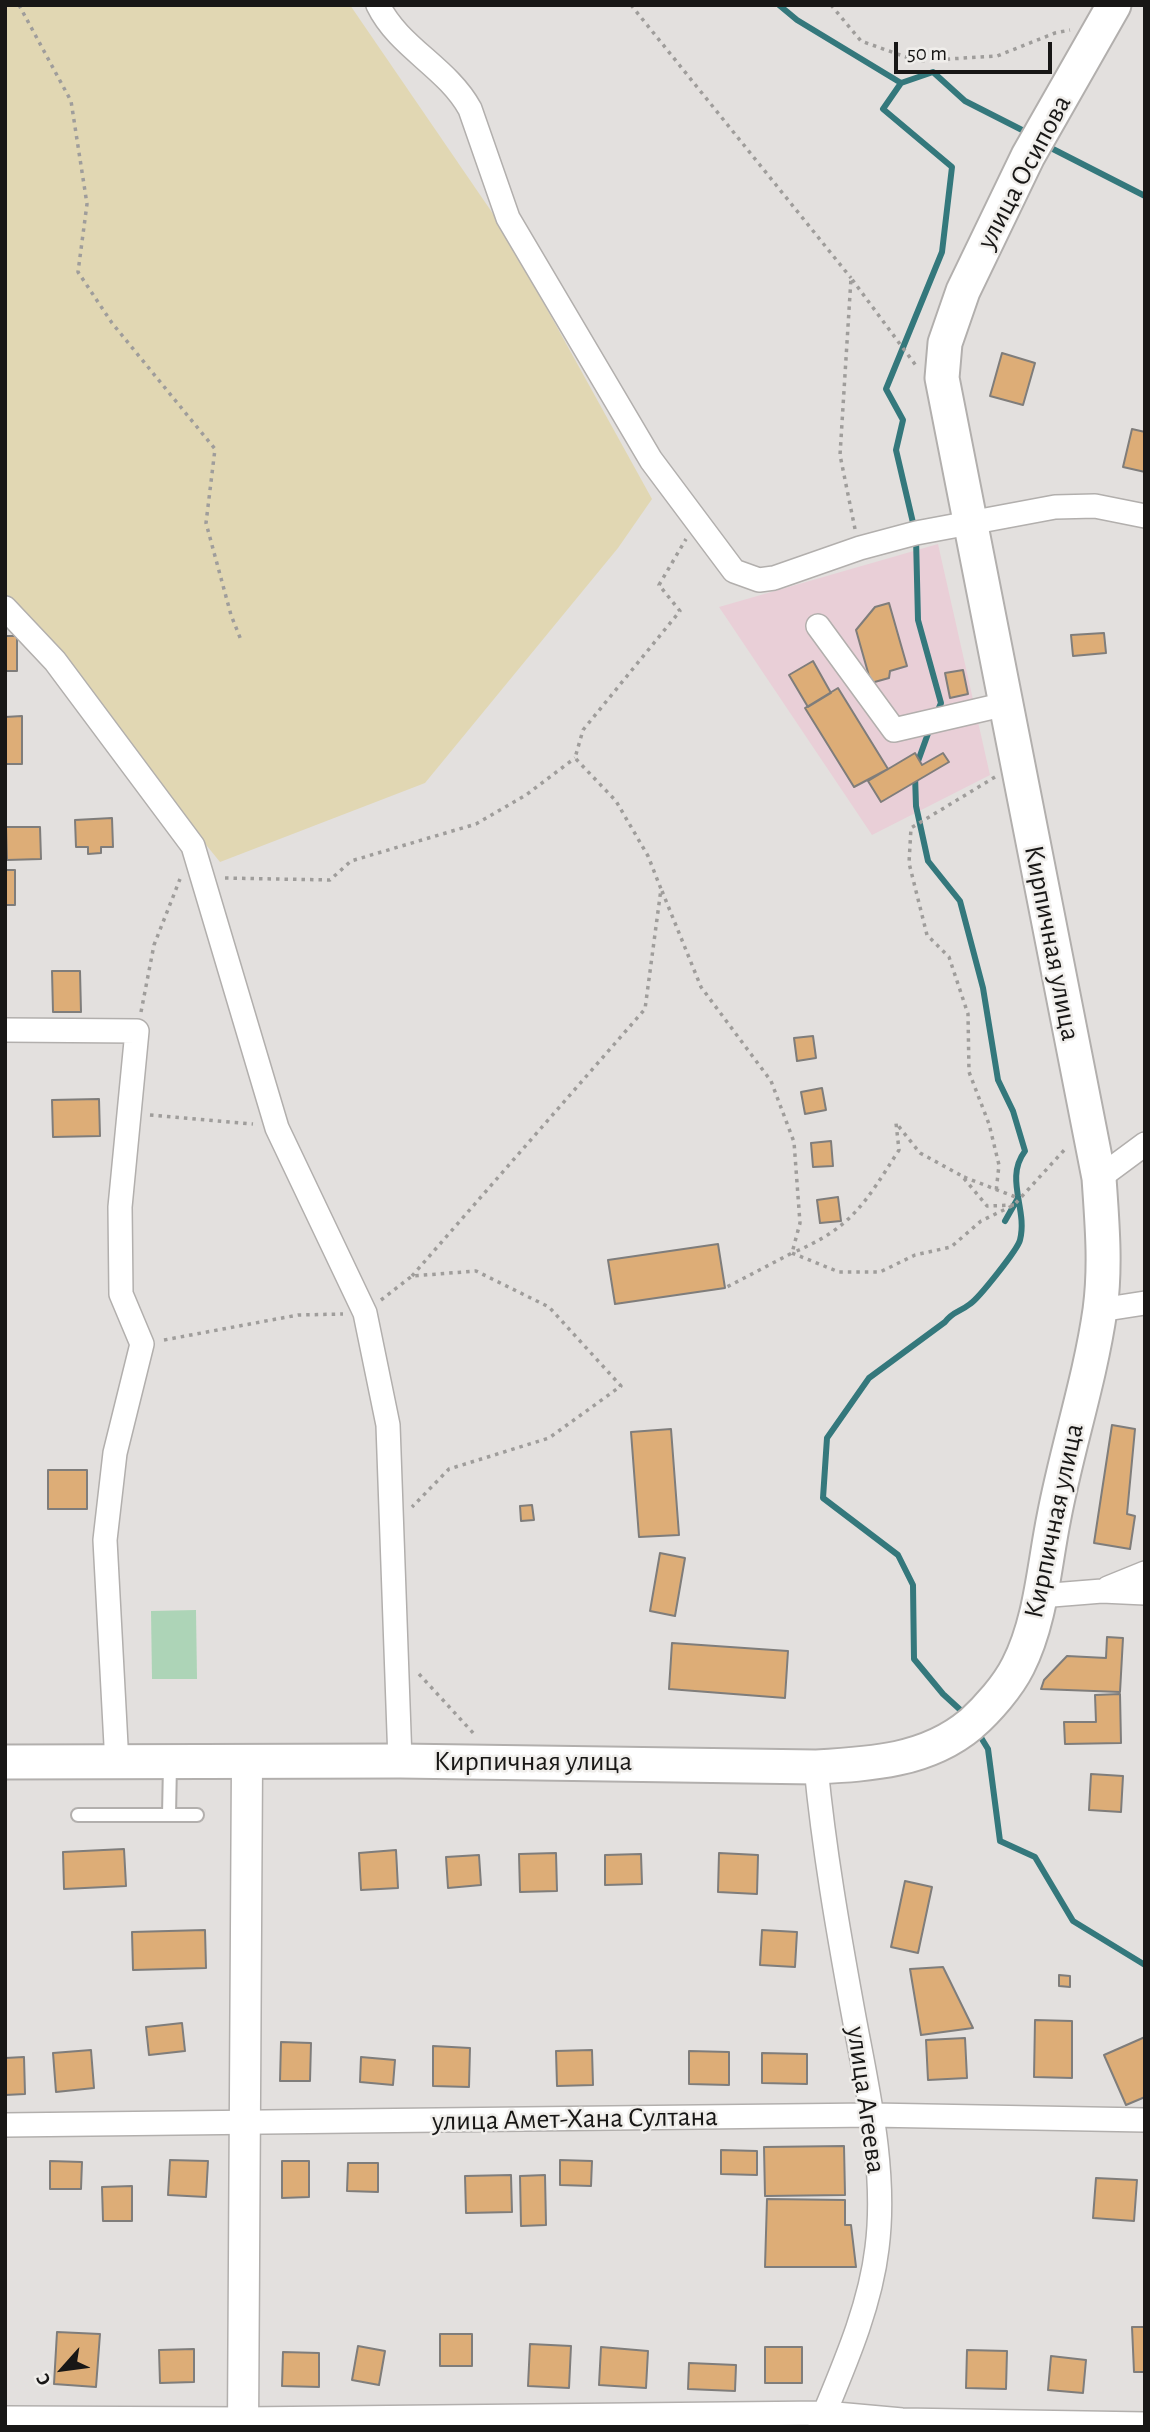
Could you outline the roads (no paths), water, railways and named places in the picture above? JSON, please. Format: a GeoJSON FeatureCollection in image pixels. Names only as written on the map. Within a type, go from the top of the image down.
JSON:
{"type":"FeatureCollection","features":[{"type":"Feature","properties":{"kind":"main road","name":"улица Осипова"},"geometry":{"type":"LineString","coordinates":[[945,343],[958,303],[1028,156],[1109,15]]}},
{"type":"Feature","properties":{"kind":"main road","name":"Кирпичная улица"},"geometry":{"type":"LineString","coordinates":[[5,1762],[170,1764],[400,1761],[816,1767],[876,1764],[918,1753],[972,1723],[1018,1667],[1040,1596],[1054,1517],[1100,1310],[1104,1239],[1099,1178],[972,524],[945,401],[942,378],[945,343]]}},
{"type":"Feature","properties":{"kind":"street"},"geometry":{"type":"LineString","coordinates":[[378,5],[395,32],[461,92],[470,109],[508,218],[651,460],[734,571],[759,580],[775,578],[860,548],[1016,512],[1095,506],[1145,516]]}},
{"type":"Feature","properties":{"kind":"street"},"geometry":{"type":"LineString","coordinates":[[5,608],[55,661],[193,846],[277,1128],[365,1313],[388,1425],[400,1761]]}},
{"type":"Feature","properties":{"kind":"street"},"geometry":{"type":"LineString","coordinates":[[818,626],[894,730],[1006,704]]}},
{"type":"Feature","properties":{"kind":"street"},"geometry":{"type":"LineString","coordinates":[[5,1030],[137,1031],[120,1207],[121,1294],[142,1344],[115,1453],[105,1540],[117,1764]]}},
{"type":"Feature","properties":{"kind":"street"},"geometry":{"type":"LineString","coordinates":[[1099,1178],[1145,1144]]}},
{"type":"Feature","properties":{"kind":"street"},"geometry":{"type":"LineString","coordinates":[[1100,1310],[1145,1303]]}},
{"type":"Feature","properties":{"kind":"street"},"geometry":{"type":"LineString","coordinates":[[1102,1591],[1145,1573]]}},
{"type":"Feature","properties":{"kind":"street"},"geometry":{"type":"LineString","coordinates":[[1040,1596],[1102,1591],[1145,1593]]}},
{"type":"Feature","properties":{"kind":"street"},"geometry":{"type":"LineString","coordinates":[[243,2423],[247,1763]]}},
{"type":"Feature","properties":{"kind":"street","name":"улица Агеева"},"geometry":{"type":"LineString","coordinates":[[816,1767],[825,1862],[872,2115],[878,2188],[877,2248],[866,2304],[822,2420]]}},
{"type":"Feature","properties":{"kind":"street","name":"улица Амет-Хана Султана"},"geometry":{"type":"LineString","coordinates":[[5,2125],[872,2115],[1145,2120]]}},
{"type":"Feature","properties":{"kind":"street"},"geometry":{"type":"LineString","coordinates":[[5,2418],[243,2423],[822,2420],[1145,2424]]}},
{"type":"Feature","properties":{"kind":"lane"},"geometry":{"type":"LineString","coordinates":[[169,1815],[170,1764]]}},
{"type":"Feature","properties":{"kind":"lane"},"geometry":{"type":"LineString","coordinates":[[78,1815],[197,1815]]}},
{"type":"Feature","properties":{"kind":"waterway"},"geometry":{"type":"LineString","coordinates":[[779,5],[797,20],[901,83],[933,72],[965,101],[1026,132]]}},
{"type":"Feature","properties":{"kind":"waterway"},"geometry":{"type":"LineString","coordinates":[[901,83],[883,109],[952,167],[942,252],[886,389],[903,420],[896,450],[914,527]]}},
{"type":"Feature","properties":{"kind":"waterway"},"geometry":{"type":"LineString","coordinates":[[1049,147],[1145,196]]}},
{"type":"Feature","properties":{"kind":"waterway"},"geometry":{"type":"LineString","coordinates":[[916,538],[918,620],[941,703],[936,715]]}},
{"type":"Feature","properties":{"kind":"waterway"},"geometry":{"type":"LineString","coordinates":[[917,764],[930,728]]}},
{"type":"Feature","properties":{"kind":"waterway"},"geometry":{"type":"LineString","coordinates":[[915,775],[916,806],[928,861],[960,901],[983,988],[998,1080],[1013,1111],[1025,1151],[1016,1172],[1022,1228],[1020,1240],[1013,1253],[975,1300],[869,1378],[827,1438],[823,1498],[898,1555],[913,1585],[914,1659],[943,1694],[967,1716]]}},
{"type":"Feature","properties":{"kind":"waterway"},"geometry":{"type":"LineString","coordinates":[[1005,1221],[1018,1198]]}},
{"type":"Feature","properties":{"kind":"waterway"},"geometry":{"type":"LineString","coordinates":[[977,1731],[988,1749],[1000,1841],[1035,1857],[1073,1921],[1145,1965]]}}]}
